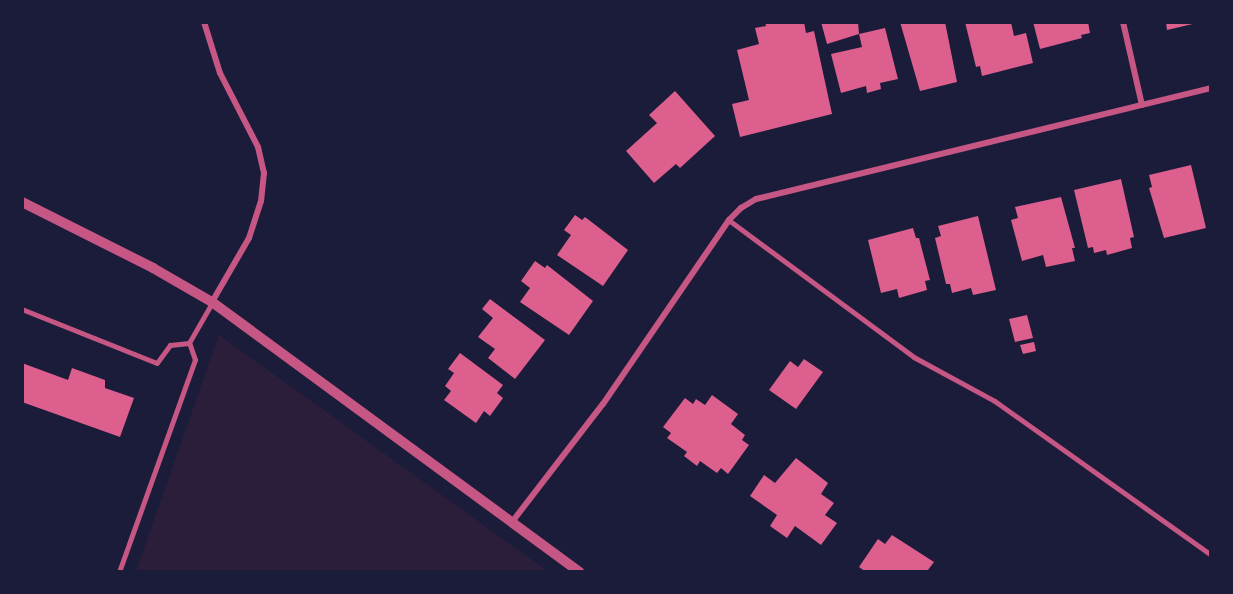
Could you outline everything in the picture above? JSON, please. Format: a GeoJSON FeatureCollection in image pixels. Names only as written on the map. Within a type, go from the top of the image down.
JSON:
{"type":"FeatureCollection","features":[{"type":"Feature","properties":{"kind":"street"},"geometry":{"type":"LineString","coordinates":[[204,22],[220,73],[258,147],[264,173],[261,201],[249,238],[212,302]]}},
{"type":"Feature","properties":{"kind":"street"},"geometry":{"type":"LineString","coordinates":[[1123,22],[1142,105]]}},
{"type":"Feature","properties":{"kind":"street"},"geometry":{"type":"LineString","coordinates":[[512,522],[603,404],[729,220],[741,208],[756,199],[1210,88]]}},
{"type":"Feature","properties":{"kind":"street"},"geometry":{"type":"LineString","coordinates":[[22,202],[153,268],[212,302],[580,572]]}},
{"type":"Feature","properties":{"kind":"lane"},"geometry":{"type":"LineString","coordinates":[[729,220],[914,357],[995,400],[1210,554]]}},
{"type":"Feature","properties":{"kind":"lane"},"geometry":{"type":"LineString","coordinates":[[119,572],[195,360],[189,343],[212,302]]}},
{"type":"Feature","properties":{"kind":"lane"},"geometry":{"type":"LineString","coordinates":[[22,309],[158,363],[170,345],[189,343]]}},
{"type":"Feature","properties":{"kind":"shaded area"},"geometry":{"type":"Polygon","coordinates":[[[219,335],[545,569],[549,571],[136,571],[219,335]]]}},
{"type":"Feature","properties":{"kind":"building"},"geometry":{"type":"Polygon","coordinates":[[[765,22],[804,22],[806,33],[814,31],[832,114],[740,137],[732,104],[749,100],[737,50],[759,44],[755,28],[766,26],[765,22]]]}},
{"type":"Feature","properties":{"kind":"building"},"geometry":{"type":"Polygon","coordinates":[[[821,22],[858,22],[859,34],[827,44],[821,22]]]}},
{"type":"Feature","properties":{"kind":"building"},"geometry":{"type":"Polygon","coordinates":[[[900,22],[945,22],[957,82],[920,91],[900,22]]]}},
{"type":"Feature","properties":{"kind":"building"},"geometry":{"type":"Polygon","coordinates":[[[965,22],[1011,22],[1014,36],[1026,33],[1033,63],[982,76],[980,66],[976,67],[965,22]]]}},
{"type":"Feature","properties":{"kind":"building"},"geometry":{"type":"Polygon","coordinates":[[[1033,22],[1088,22],[1090,33],[1081,35],[1082,38],[1040,49],[1033,22]]]}},
{"type":"Feature","properties":{"kind":"building"},"geometry":{"type":"Polygon","coordinates":[[[1166,22],[1197,22],[1197,23],[1167,30],[1166,22]]]}},
{"type":"Feature","properties":{"kind":"building"},"geometry":{"type":"Polygon","coordinates":[[[885,28],[898,79],[880,83],[881,89],[867,93],[866,86],[841,93],[831,54],[862,47],[859,34],[885,28]]]}},
{"type":"Feature","properties":{"kind":"building"},"geometry":{"type":"Polygon","coordinates":[[[675,91],[715,136],[680,168],[676,164],[654,183],[626,151],[657,123],[649,115],[675,91]]]}},
{"type":"Feature","properties":{"kind":"building"},"geometry":{"type":"Polygon","coordinates":[[[1191,165],[1206,228],[1164,238],[1149,188],[1152,187],[1149,175],[1191,165]]]}},
{"type":"Feature","properties":{"kind":"building"},"geometry":{"type":"Polygon","coordinates":[[[1121,179],[1134,237],[1130,238],[1132,248],[1107,255],[1106,250],[1094,253],[1093,247],[1088,248],[1074,190],[1121,179]]]}},
{"type":"Feature","properties":{"kind":"building"},"geometry":{"type":"Polygon","coordinates":[[[1061,197],[1075,248],[1072,248],[1075,261],[1046,267],[1043,255],[1022,261],[1011,220],[1018,218],[1015,207],[1061,197]]]}},
{"type":"Feature","properties":{"kind":"building"},"geometry":{"type":"Polygon","coordinates":[[[575,215],[582,220],[585,217],[628,250],[603,286],[557,255],[571,235],[564,230],[575,215]]]}},
{"type":"Feature","properties":{"kind":"building"},"geometry":{"type":"Polygon","coordinates":[[[978,216],[996,290],[973,295],[971,288],[952,293],[950,284],[946,284],[935,238],[941,236],[938,226],[978,216]]]}},
{"type":"Feature","properties":{"kind":"building"},"geometry":{"type":"Polygon","coordinates":[[[913,228],[916,238],[919,238],[930,280],[925,281],[927,290],[899,298],[897,289],[881,293],[868,240],[913,228]]]}},
{"type":"Feature","properties":{"kind":"building"},"geometry":{"type":"Polygon","coordinates":[[[535,261],[545,268],[547,265],[593,301],[569,335],[520,302],[530,288],[521,281],[535,261]]]}},
{"type":"Feature","properties":{"kind":"building"},"geometry":{"type":"Polygon","coordinates":[[[490,299],[545,340],[515,379],[488,358],[495,349],[478,337],[493,318],[482,309],[490,299]]]}},
{"type":"Feature","properties":{"kind":"building"},"geometry":{"type":"Polygon","coordinates":[[[1027,315],[1033,338],[1015,342],[1009,319],[1027,315]]]}},
{"type":"Feature","properties":{"kind":"building"},"geometry":{"type":"Polygon","coordinates":[[[1034,342],[1036,351],[1023,354],[1020,345],[1034,342]]]}},
{"type":"Feature","properties":{"kind":"building"},"geometry":{"type":"Polygon","coordinates":[[[460,353],[503,385],[497,393],[503,398],[490,416],[484,411],[476,423],[444,400],[451,391],[445,386],[454,373],[448,369],[460,353]]]}},
{"type":"Feature","properties":{"kind":"building"},"geometry":{"type":"Polygon","coordinates":[[[804,359],[823,372],[796,409],[769,390],[790,361],[798,367],[804,359]]]}},
{"type":"Feature","properties":{"kind":"building"},"geometry":{"type":"Polygon","coordinates":[[[22,363],[68,380],[72,368],[105,380],[105,388],[134,398],[120,437],[22,402],[22,363]]]}},
{"type":"Feature","properties":{"kind":"building"},"geometry":{"type":"Polygon","coordinates":[[[712,395],[738,414],[731,424],[745,435],[742,440],[749,445],[728,474],[721,468],[717,473],[700,461],[697,466],[684,456],[687,452],[667,438],[671,433],[663,427],[685,398],[693,404],[696,399],[705,405],[712,395]]]}},
{"type":"Feature","properties":{"kind":"building"},"geometry":{"type":"Polygon","coordinates":[[[796,458],[828,483],[821,494],[834,503],[825,515],[837,523],[821,545],[795,526],[787,538],[770,526],[777,515],[750,496],[764,475],[775,483],[796,458]]]}},
{"type":"Feature","properties":{"kind":"building"},"geometry":{"type":"Polygon","coordinates":[[[892,535],[934,562],[928,570],[931,572],[866,572],[859,567],[878,539],[885,544],[892,535]]]}}]}
